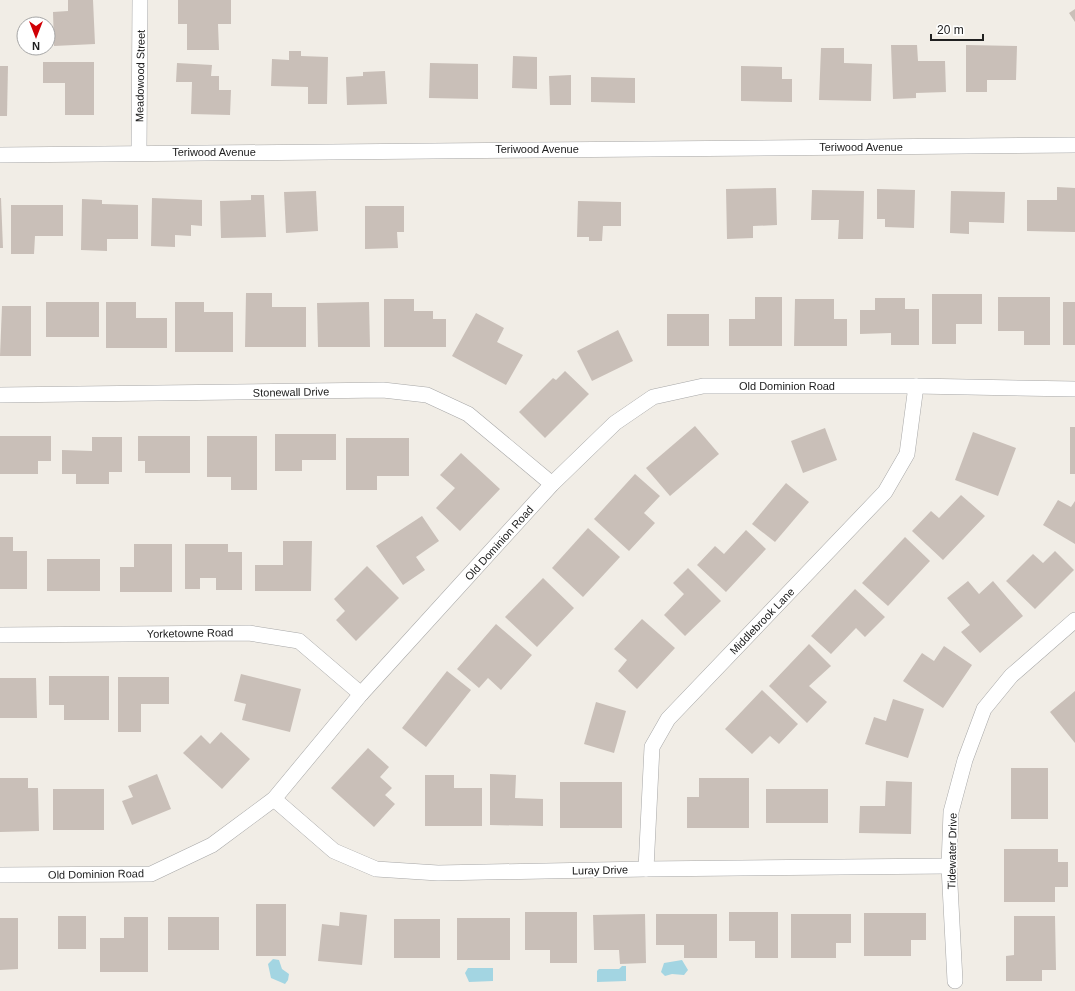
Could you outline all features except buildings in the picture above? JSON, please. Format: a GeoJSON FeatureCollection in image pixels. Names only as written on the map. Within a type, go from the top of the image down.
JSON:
{"type":"FeatureCollection","features":[{"type":"Feature","properties":{"kind":"street","name":"Meadowood Street"},"geometry":{"type":"LineString","coordinates":[[139,152],[140,0]]}},
{"type":"Feature","properties":{"kind":"street","name":"Teriwood Avenue"},"geometry":{"type":"LineString","coordinates":[[0,155],[139,152],[1075,145]]}},
{"type":"Feature","properties":{"kind":"street","name":"Old Dominion Road"},"geometry":{"type":"LineString","coordinates":[[0,875],[151,874],[212,845],[274,799],[361,694],[552,484],[616,423],[653,397],[703,386],[916,386],[1075,389]]}},
{"type":"Feature","properties":{"kind":"street","name":"Middlebrook Lane"},"geometry":{"type":"LineString","coordinates":[[646,869],[652,747],[668,719],[885,492],[907,454],[916,386]]}},
{"type":"Feature","properties":{"kind":"street","name":"Stonewall Drive"},"geometry":{"type":"LineString","coordinates":[[0,395],[383,390],[427,395],[468,414],[552,484]]}},
{"type":"Feature","properties":{"kind":"street","name":"Tidewater Drive"},"geometry":{"type":"LineString","coordinates":[[956,981],[949,866],[951,812],[965,760],[984,709],[1011,676],[1075,620]]}},
{"type":"Feature","properties":{"kind":"street","name":"Yorketowne Road"},"geometry":{"type":"LineString","coordinates":[[0,635],[249,633],[299,641],[361,694]]}},
{"type":"Feature","properties":{"kind":"street","name":"Luray Drive"},"geometry":{"type":"LineString","coordinates":[[274,799],[334,851],[376,869],[438,873],[949,866]]}},
{"type":"Feature","properties":{"kind":"water"},"geometry":{"type":"Polygon","coordinates":[[[273,959],[279,960],[282,969],[289,974],[288,980],[285,984],[271,978],[268,964],[273,959]]]}},
{"type":"Feature","properties":{"kind":"water"},"geometry":{"type":"Polygon","coordinates":[[[682,960],[688,970],[684,975],[672,974],[665,976],[661,972],[664,963],[682,960]]]}},
{"type":"Feature","properties":{"kind":"water"},"geometry":{"type":"Polygon","coordinates":[[[622,966],[626,966],[626,981],[597,982],[597,971],[599,969],[619,969],[622,966]]]}},
{"type":"Feature","properties":{"kind":"water"},"geometry":{"type":"Polygon","coordinates":[[[468,968],[493,968],[493,981],[469,982],[465,973],[468,968]]]}}]}
